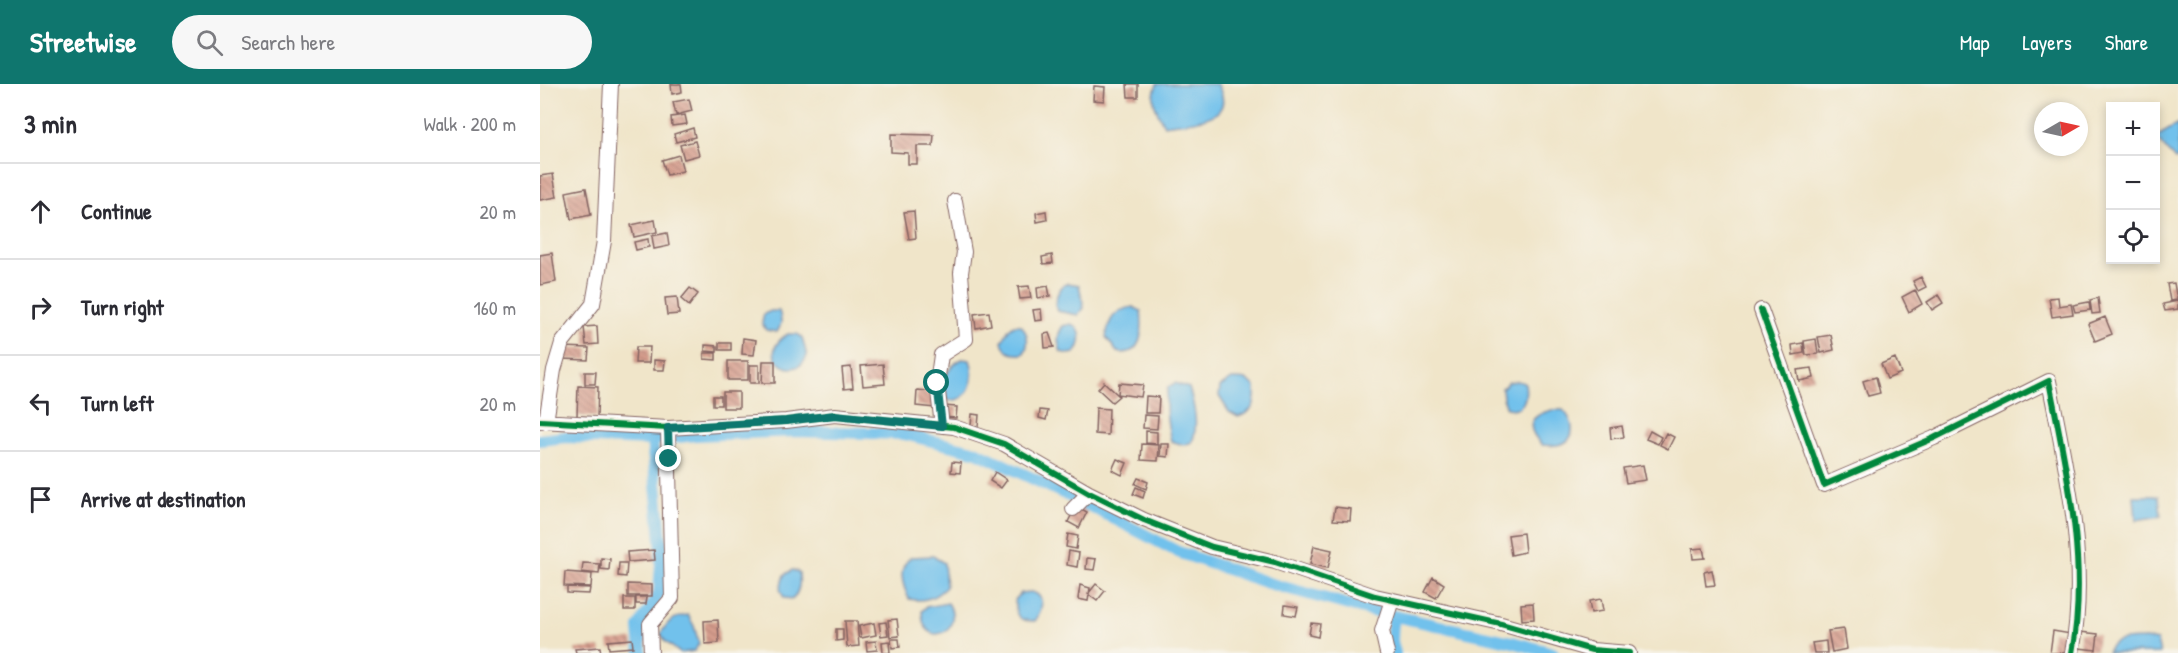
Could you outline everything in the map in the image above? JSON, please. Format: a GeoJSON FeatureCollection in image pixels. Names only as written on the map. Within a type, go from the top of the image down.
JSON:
{"type":"FeatureCollection","features":[{"type":"Feature","properties":{"kind":"street"},"geometry":{"type":"LineString","coordinates":[[610,84],[604,241],[593,304],[562,343],[543,422],[668,428],[786,421],[835,415],[954,427],[1004,444],[1089,493],[1144,520],[1212,547],[1275,562],[1376,596],[1501,624],[1592,650],[1629,653]]}},
{"type":"Feature","properties":{"kind":"street"},"geometry":{"type":"LineString","coordinates":[[942,426],[937,383],[941,355],[966,339],[961,273],[964,252],[955,201]]}},
{"type":"Feature","properties":{"kind":"street"},"geometry":{"type":"LineString","coordinates":[[1761,310],[1824,485],[1934,438],[2049,381],[2065,463],[2076,548],[2076,632],[2072,653]]}},
{"type":"Feature","properties":{"kind":"street"},"geometry":{"type":"LineString","coordinates":[[651,653],[650,624],[672,597],[668,428]]}},
{"type":"Feature","properties":{"kind":"street"},"geometry":{"type":"LineString","coordinates":[[1073,509],[1089,493]]}},
{"type":"Feature","properties":{"kind":"street"},"geometry":{"type":"LineString","coordinates":[[1388,653],[1382,631],[1392,600]]}},
{"type":"Feature","properties":{"kind":"water"},"geometry":{"type":"Polygon","coordinates":[[[1157,84],[1217,84],[1222,97],[1222,106],[1208,118],[1164,125],[1156,110],[1154,100],[1157,84]]]}},
{"type":"Feature","properties":{"kind":"water"},"geometry":{"type":"Polygon","coordinates":[[[2178,124],[2178,159],[2175,160],[2160,142],[2160,135],[2178,124]]]}},
{"type":"Feature","properties":{"kind":"water"},"geometry":{"type":"Polygon","coordinates":[[[1068,283],[1079,285],[1084,308],[1078,315],[1057,311],[1057,295],[1068,283]]]}},
{"type":"Feature","properties":{"kind":"water"},"geometry":{"type":"Polygon","coordinates":[[[1133,307],[1141,311],[1140,341],[1132,351],[1117,352],[1106,337],[1109,325],[1121,310],[1133,307]]]}},
{"type":"Feature","properties":{"kind":"water"},"geometry":{"type":"Polygon","coordinates":[[[779,311],[780,314],[781,324],[777,332],[766,330],[762,323],[764,314],[779,311]]]}},
{"type":"Feature","properties":{"kind":"water"},"geometry":{"type":"Polygon","coordinates":[[[1071,324],[1078,329],[1080,341],[1075,353],[1068,354],[1061,352],[1058,338],[1063,326],[1071,324]]]}},
{"type":"Feature","properties":{"kind":"water"},"geometry":{"type":"Polygon","coordinates":[[[1014,325],[1021,325],[1027,335],[1027,347],[1023,354],[1010,352],[1005,349],[1002,342],[1014,325]]]}},
{"type":"Feature","properties":{"kind":"water"},"geometry":{"type":"Polygon","coordinates":[[[788,334],[797,334],[802,337],[807,356],[801,364],[794,368],[780,364],[775,358],[778,342],[788,334]]]}},
{"type":"Feature","properties":{"kind":"water"},"geometry":{"type":"Polygon","coordinates":[[[962,359],[970,360],[972,382],[966,394],[954,400],[946,400],[943,388],[946,376],[948,371],[962,359]]]}},
{"type":"Feature","properties":{"kind":"water"},"geometry":{"type":"Polygon","coordinates":[[[1232,379],[1245,380],[1255,387],[1255,398],[1251,410],[1238,417],[1229,412],[1219,396],[1220,387],[1232,379]]]}},
{"type":"Feature","properties":{"kind":"water"},"geometry":{"type":"Polygon","coordinates":[[[1509,382],[1525,383],[1524,402],[1518,408],[1507,408],[1502,388],[1509,382]]]}},
{"type":"Feature","properties":{"kind":"water"},"geometry":{"type":"Polygon","coordinates":[[[1175,383],[1189,388],[1193,401],[1194,435],[1192,442],[1184,445],[1171,441],[1167,421],[1168,387],[1175,383]]]}},
{"type":"Feature","properties":{"kind":"water"},"geometry":{"type":"Polygon","coordinates":[[[1552,410],[1563,410],[1567,415],[1572,426],[1571,436],[1563,443],[1542,445],[1533,433],[1532,423],[1538,415],[1552,410]]]}},
{"type":"Feature","properties":{"kind":"water"},"geometry":{"type":"Polygon","coordinates":[[[2134,496],[2159,496],[2161,516],[2136,520],[2134,496]]]}},
{"type":"Feature","properties":{"kind":"water"},"geometry":{"type":"Polygon","coordinates":[[[933,556],[944,563],[946,587],[929,598],[909,599],[902,576],[904,566],[911,557],[933,556]]]}},
{"type":"Feature","properties":{"kind":"water"},"geometry":{"type":"Polygon","coordinates":[[[792,570],[799,572],[798,589],[793,599],[784,598],[780,589],[784,575],[792,570]]]}},
{"type":"Feature","properties":{"kind":"water"},"geometry":{"type":"Polygon","coordinates":[[[1031,592],[1039,596],[1042,604],[1035,621],[1021,619],[1015,610],[1015,600],[1021,593],[1031,592]]]}},
{"type":"Feature","properties":{"kind":"water"},"geometry":{"type":"Polygon","coordinates":[[[948,603],[952,613],[952,622],[948,629],[935,634],[929,631],[924,623],[922,611],[926,607],[948,603]]]}},
{"type":"Feature","properties":{"kind":"water"},"geometry":{"type":"Polygon","coordinates":[[[688,615],[699,644],[694,651],[680,653],[665,641],[661,634],[672,620],[688,615]]]}},
{"type":"Feature","properties":{"kind":"water"},"geometry":{"type":"Polygon","coordinates":[[[2145,639],[2157,641],[2160,653],[2107,653],[2109,648],[2117,642],[2145,639]]]}},
{"type":"Feature","properties":{"kind":"building"},"geometry":{"type":"Polygon","coordinates":[[[671,84],[681,84],[682,92],[672,94],[671,84]]]}},
{"type":"Feature","properties":{"kind":"building"},"geometry":{"type":"Polygon","coordinates":[[[1127,84],[1138,84],[1138,97],[1128,97],[1127,84]]]}},
{"type":"Feature","properties":{"kind":"building"},"geometry":{"type":"Polygon","coordinates":[[[1094,86],[1105,87],[1104,101],[1093,100],[1094,86]]]}},
{"type":"Feature","properties":{"kind":"building"},"geometry":{"type":"Polygon","coordinates":[[[689,99],[692,111],[676,115],[673,102],[689,99]]]}},
{"type":"Feature","properties":{"kind":"building"},"geometry":{"type":"Polygon","coordinates":[[[685,115],[687,124],[672,126],[671,117],[685,115]]]}},
{"type":"Feature","properties":{"kind":"building"},"geometry":{"type":"Polygon","coordinates":[[[693,128],[695,137],[676,142],[674,134],[693,128]]]}},
{"type":"Feature","properties":{"kind":"building"},"geometry":{"type":"Polygon","coordinates":[[[891,134],[934,135],[933,146],[917,146],[917,164],[908,164],[908,153],[891,152],[891,134]]]}},
{"type":"Feature","properties":{"kind":"building"},"geometry":{"type":"Polygon","coordinates":[[[695,141],[699,155],[684,159],[680,145],[695,141]]]}},
{"type":"Feature","properties":{"kind":"building"},"geometry":{"type":"Polygon","coordinates":[[[679,155],[683,171],[667,175],[662,160],[679,155]]]}},
{"type":"Feature","properties":{"kind":"building"},"geometry":{"type":"Polygon","coordinates":[[[553,174],[557,197],[540,200],[540,176],[553,174]]]}},
{"type":"Feature","properties":{"kind":"building"},"geometry":{"type":"Polygon","coordinates":[[[586,188],[591,215],[571,219],[566,192],[586,188]]]}},
{"type":"Feature","properties":{"kind":"building"},"geometry":{"type":"Polygon","coordinates":[[[914,211],[916,238],[909,239],[904,212],[914,211]]]}},
{"type":"Feature","properties":{"kind":"building"},"geometry":{"type":"Polygon","coordinates":[[[1046,211],[1047,220],[1037,222],[1036,213],[1046,211]]]}},
{"type":"Feature","properties":{"kind":"building"},"geometry":{"type":"Polygon","coordinates":[[[655,220],[657,232],[634,237],[631,225],[655,220]]]}},
{"type":"Feature","properties":{"kind":"building"},"geometry":{"type":"Polygon","coordinates":[[[667,233],[669,246],[654,249],[652,236],[667,233]]]}},
{"type":"Feature","properties":{"kind":"building"},"geometry":{"type":"Polygon","coordinates":[[[648,239],[649,247],[636,250],[634,242],[648,239]]]}},
{"type":"Feature","properties":{"kind":"building"},"geometry":{"type":"Polygon","coordinates":[[[552,253],[556,282],[540,285],[540,255],[552,253]]]}},
{"type":"Feature","properties":{"kind":"building"},"geometry":{"type":"Polygon","coordinates":[[[1052,255],[1053,263],[1043,264],[1042,257],[1052,255]]]}},
{"type":"Feature","properties":{"kind":"building"},"geometry":{"type":"Polygon","coordinates":[[[1921,277],[1926,287],[1918,291],[1913,281],[1921,277]]]}},
{"type":"Feature","properties":{"kind":"building"},"geometry":{"type":"Polygon","coordinates":[[[2174,283],[2177,300],[2170,301],[2167,284],[2174,283]]]}},
{"type":"Feature","properties":{"kind":"building"},"geometry":{"type":"Polygon","coordinates":[[[1029,286],[1031,298],[1020,299],[1018,287],[1029,286]]]}},
{"type":"Feature","properties":{"kind":"building"},"geometry":{"type":"Polygon","coordinates":[[[1048,286],[1050,296],[1038,298],[1037,288],[1048,286]]]}},
{"type":"Feature","properties":{"kind":"building"},"geometry":{"type":"Polygon","coordinates":[[[690,288],[698,294],[689,306],[681,299],[690,288]]]}},
{"type":"Feature","properties":{"kind":"building"},"geometry":{"type":"Polygon","coordinates":[[[1915,290],[1922,304],[1909,312],[1902,297],[1915,290]]]}},
{"type":"Feature","properties":{"kind":"building"},"geometry":{"type":"Polygon","coordinates":[[[1938,295],[1943,303],[1932,310],[1927,302],[1938,295]]]}},
{"type":"Feature","properties":{"kind":"building"},"geometry":{"type":"Polygon","coordinates":[[[677,297],[679,314],[667,315],[665,298],[677,297]]]}},
{"type":"Feature","properties":{"kind":"building"},"geometry":{"type":"Polygon","coordinates":[[[2058,297],[2059,306],[2071,304],[2073,314],[2052,317],[2049,298],[2058,297]]]}},
{"type":"Feature","properties":{"kind":"building"},"geometry":{"type":"Polygon","coordinates":[[[2098,298],[2100,313],[2092,314],[2090,300],[2098,298]]]}},
{"type":"Feature","properties":{"kind":"building"},"geometry":{"type":"Polygon","coordinates":[[[2178,301],[2178,309],[2165,311],[2163,304],[2178,301]]]}},
{"type":"Feature","properties":{"kind":"building"},"geometry":{"type":"Polygon","coordinates":[[[2089,302],[2090,310],[2075,312],[2073,305],[2089,302]]]}},
{"type":"Feature","properties":{"kind":"building"},"geometry":{"type":"Polygon","coordinates":[[[1041,309],[1042,320],[1035,321],[1033,310],[1041,309]]]}},
{"type":"Feature","properties":{"kind":"building"},"geometry":{"type":"Polygon","coordinates":[[[989,312],[991,325],[976,328],[974,314],[989,312]]]}},
{"type":"Feature","properties":{"kind":"building"},"geometry":{"type":"Polygon","coordinates":[[[2105,317],[2112,334],[2095,341],[2088,324],[2105,317]]]}},
{"type":"Feature","properties":{"kind":"building"},"geometry":{"type":"Polygon","coordinates":[[[597,326],[598,344],[586,345],[584,327],[597,326]]]}},
{"type":"Feature","properties":{"kind":"building"},"geometry":{"type":"Polygon","coordinates":[[[1049,333],[1054,347],[1045,348],[1044,334],[1049,333]]]}},
{"type":"Feature","properties":{"kind":"building"},"geometry":{"type":"Polygon","coordinates":[[[1831,335],[1834,350],[1821,353],[1818,337],[1831,335]]]}},
{"type":"Feature","properties":{"kind":"building"},"geometry":{"type":"Polygon","coordinates":[[[743,338],[756,340],[754,355],[742,354],[743,338]]]}},
{"type":"Feature","properties":{"kind":"building"},"geometry":{"type":"Polygon","coordinates":[[[1816,339],[1818,354],[1806,355],[1804,341],[1816,339]]]}},
{"type":"Feature","properties":{"kind":"building"},"geometry":{"type":"Polygon","coordinates":[[[719,343],[731,343],[731,350],[719,350],[719,343]]]}},
{"type":"Feature","properties":{"kind":"building"},"geometry":{"type":"Polygon","coordinates":[[[1803,343],[1804,353],[1793,355],[1792,345],[1803,343]]]}},
{"type":"Feature","properties":{"kind":"building"},"geometry":{"type":"Polygon","coordinates":[[[705,345],[717,346],[717,352],[705,351],[705,345]]]}},
{"type":"Feature","properties":{"kind":"building"},"geometry":{"type":"Polygon","coordinates":[[[563,347],[589,348],[588,360],[562,359],[563,347]]]}},
{"type":"Feature","properties":{"kind":"building"},"geometry":{"type":"Polygon","coordinates":[[[636,347],[650,347],[649,363],[635,363],[636,347]]]}},
{"type":"Feature","properties":{"kind":"building"},"geometry":{"type":"Polygon","coordinates":[[[704,353],[716,353],[716,360],[704,359],[704,353]]]}},
{"type":"Feature","properties":{"kind":"building"},"geometry":{"type":"Polygon","coordinates":[[[1895,358],[1901,373],[1887,379],[1881,364],[1895,358]]]}},
{"type":"Feature","properties":{"kind":"building"},"geometry":{"type":"Polygon","coordinates":[[[654,360],[665,361],[664,370],[654,370],[654,360]]]}},
{"type":"Feature","properties":{"kind":"building"},"geometry":{"type":"Polygon","coordinates":[[[728,361],[748,361],[748,380],[728,380],[728,361]]]}},
{"type":"Feature","properties":{"kind":"building"},"geometry":{"type":"Polygon","coordinates":[[[763,361],[775,361],[775,383],[762,383],[763,361]]]}},
{"type":"Feature","properties":{"kind":"building"},"geometry":{"type":"Polygon","coordinates":[[[883,364],[885,384],[863,386],[861,366],[883,364]]]}},
{"type":"Feature","properties":{"kind":"building"},"geometry":{"type":"Polygon","coordinates":[[[750,365],[759,365],[759,383],[750,383],[750,365]]]}},
{"type":"Feature","properties":{"kind":"building"},"geometry":{"type":"Polygon","coordinates":[[[851,367],[853,388],[844,389],[842,368],[851,367]]]}},
{"type":"Feature","properties":{"kind":"building"},"geometry":{"type":"Polygon","coordinates":[[[1812,368],[1814,378],[1799,381],[1797,370],[1812,368]]]}},
{"type":"Feature","properties":{"kind":"building"},"geometry":{"type":"Polygon","coordinates":[[[585,372],[596,372],[595,384],[585,384],[585,372]]]}},
{"type":"Feature","properties":{"kind":"building"},"geometry":{"type":"Polygon","coordinates":[[[1876,377],[1880,393],[1868,396],[1863,381],[1876,377]]]}},
{"type":"Feature","properties":{"kind":"building"},"geometry":{"type":"Polygon","coordinates":[[[1104,382],[1119,396],[1112,402],[1098,389],[1104,382]]]}},
{"type":"Feature","properties":{"kind":"building"},"geometry":{"type":"Polygon","coordinates":[[[1119,383],[1143,385],[1141,397],[1118,394],[1119,383]]]}},
{"type":"Feature","properties":{"kind":"building"},"geometry":{"type":"Polygon","coordinates":[[[578,386],[598,387],[597,417],[577,416],[578,386]]]}},
{"type":"Feature","properties":{"kind":"building"},"geometry":{"type":"Polygon","coordinates":[[[917,390],[936,392],[935,408],[916,406],[917,390]]]}},
{"type":"Feature","properties":{"kind":"building"},"geometry":{"type":"Polygon","coordinates":[[[723,392],[739,392],[739,408],[723,408],[723,392]]]}},
{"type":"Feature","properties":{"kind":"building"},"geometry":{"type":"Polygon","coordinates":[[[713,396],[721,396],[721,405],[713,405],[713,396]]]}},
{"type":"Feature","properties":{"kind":"building"},"geometry":{"type":"Polygon","coordinates":[[[1146,396],[1159,397],[1158,413],[1145,413],[1146,396]]]}},
{"type":"Feature","properties":{"kind":"building"},"geometry":{"type":"Polygon","coordinates":[[[943,406],[957,407],[956,418],[942,417],[943,406]]]}},
{"type":"Feature","properties":{"kind":"building"},"geometry":{"type":"Polygon","coordinates":[[[1096,408],[1109,409],[1108,435],[1095,434],[1096,408]]]}},
{"type":"Feature","properties":{"kind":"building"},"geometry":{"type":"Polygon","coordinates":[[[1040,410],[1048,411],[1046,420],[1039,418],[1040,410]]]}},
{"type":"Feature","properties":{"kind":"building"},"geometry":{"type":"Polygon","coordinates":[[[972,414],[979,415],[978,427],[971,426],[972,414]]]}},
{"type":"Feature","properties":{"kind":"building"},"geometry":{"type":"Polygon","coordinates":[[[1144,415],[1158,416],[1157,429],[1143,428],[1144,415]]]}},
{"type":"Feature","properties":{"kind":"building"},"geometry":{"type":"Polygon","coordinates":[[[1622,426],[1624,437],[1611,439],[1610,428],[1622,426]]]}},
{"type":"Feature","properties":{"kind":"building"},"geometry":{"type":"Polygon","coordinates":[[[1146,431],[1157,432],[1157,444],[1146,443],[1146,431]]]}},
{"type":"Feature","properties":{"kind":"building"},"geometry":{"type":"Polygon","coordinates":[[[1650,431],[1661,437],[1658,444],[1646,439],[1650,431]]]}},
{"type":"Feature","properties":{"kind":"building"},"geometry":{"type":"Polygon","coordinates":[[[1666,433],[1674,437],[1668,449],[1660,445],[1666,433]]]}},
{"type":"Feature","properties":{"kind":"building"},"geometry":{"type":"Polygon","coordinates":[[[1142,444],[1159,445],[1158,461],[1141,460],[1142,444]]]}},
{"type":"Feature","properties":{"kind":"building"},"geometry":{"type":"Polygon","coordinates":[[[1161,444],[1169,444],[1168,457],[1160,456],[1161,444]]]}},
{"type":"Feature","properties":{"kind":"building"},"geometry":{"type":"Polygon","coordinates":[[[1117,459],[1127,463],[1122,475],[1112,470],[1117,459]]]}},
{"type":"Feature","properties":{"kind":"building"},"geometry":{"type":"Polygon","coordinates":[[[952,462],[961,463],[960,473],[951,472],[952,462]]]}},
{"type":"Feature","properties":{"kind":"building"},"geometry":{"type":"Polygon","coordinates":[[[1643,465],[1646,480],[1626,483],[1623,468],[1643,465]]]}},
{"type":"Feature","properties":{"kind":"building"},"geometry":{"type":"Polygon","coordinates":[[[995,472],[1007,480],[1001,488],[990,481],[995,472]]]}},
{"type":"Feature","properties":{"kind":"building"},"geometry":{"type":"Polygon","coordinates":[[[1138,478],[1148,482],[1146,489],[1135,484],[1138,478]]]}},
{"type":"Feature","properties":{"kind":"building"},"geometry":{"type":"Polygon","coordinates":[[[1136,487],[1145,491],[1143,498],[1133,494],[1136,487]]]}},
{"type":"Feature","properties":{"kind":"building"},"geometry":{"type":"Polygon","coordinates":[[[1076,506],[1087,512],[1079,528],[1068,522],[1076,506]]]}},
{"type":"Feature","properties":{"kind":"building"},"geometry":{"type":"Polygon","coordinates":[[[1335,507],[1351,509],[1350,521],[1333,520],[1335,507]]]}},
{"type":"Feature","properties":{"kind":"building"},"geometry":{"type":"Polygon","coordinates":[[[1523,533],[1525,552],[1511,555],[1508,535],[1523,533]]]}},
{"type":"Feature","properties":{"kind":"building"},"geometry":{"type":"Polygon","coordinates":[[[1068,534],[1078,536],[1076,549],[1066,547],[1068,534]]]}},
{"type":"Feature","properties":{"kind":"building"},"geometry":{"type":"Polygon","coordinates":[[[1314,546],[1332,550],[1328,568],[1310,564],[1314,546]]]}},
{"type":"Feature","properties":{"kind":"building"},"geometry":{"type":"Polygon","coordinates":[[[1703,548],[1705,558],[1693,559],[1692,549],[1703,548]]]}},
{"type":"Feature","properties":{"kind":"building"},"geometry":{"type":"Polygon","coordinates":[[[654,550],[655,560],[628,562],[627,552],[654,550]]]}},
{"type":"Feature","properties":{"kind":"building"},"geometry":{"type":"Polygon","coordinates":[[[1069,551],[1079,553],[1077,567],[1067,565],[1069,551]]]}},
{"type":"Feature","properties":{"kind":"building"},"geometry":{"type":"Polygon","coordinates":[[[601,558],[610,559],[609,570],[601,569],[601,558]]]}},
{"type":"Feature","properties":{"kind":"building"},"geometry":{"type":"Polygon","coordinates":[[[1087,558],[1096,559],[1094,570],[1086,569],[1087,558]]]}},
{"type":"Feature","properties":{"kind":"building"},"geometry":{"type":"Polygon","coordinates":[[[583,563],[600,564],[599,574],[582,572],[583,563]]]}},
{"type":"Feature","properties":{"kind":"building"},"geometry":{"type":"Polygon","coordinates":[[[619,563],[627,563],[626,577],[618,576],[619,563]]]}},
{"type":"Feature","properties":{"kind":"building"},"geometry":{"type":"Polygon","coordinates":[[[1712,570],[1715,585],[1706,586],[1704,572],[1712,570]]]}},
{"type":"Feature","properties":{"kind":"building"},"geometry":{"type":"Polygon","coordinates":[[[565,572],[592,574],[591,587],[564,586],[565,572]]]}},
{"type":"Feature","properties":{"kind":"building"},"geometry":{"type":"Polygon","coordinates":[[[1433,577],[1444,584],[1436,598],[1425,592],[1433,577]]]}},
{"type":"Feature","properties":{"kind":"building"},"geometry":{"type":"Polygon","coordinates":[[[628,584],[652,585],[652,596],[628,596],[628,584]]]}},
{"type":"Feature","properties":{"kind":"building"},"geometry":{"type":"Polygon","coordinates":[[[1096,584],[1105,591],[1097,601],[1088,594],[1096,584]]]}},
{"type":"Feature","properties":{"kind":"building"},"geometry":{"type":"Polygon","coordinates":[[[1080,585],[1090,588],[1088,601],[1078,599],[1080,585]]]}},
{"type":"Feature","properties":{"kind":"building"},"geometry":{"type":"Polygon","coordinates":[[[567,587],[590,588],[589,594],[567,593],[567,587]]]}},
{"type":"Feature","properties":{"kind":"building"},"geometry":{"type":"Polygon","coordinates":[[[636,597],[647,597],[646,604],[636,604],[636,597]]]}},
{"type":"Feature","properties":{"kind":"building"},"geometry":{"type":"Polygon","coordinates":[[[624,598],[635,598],[635,610],[624,610],[624,598]]]}},
{"type":"Feature","properties":{"kind":"building"},"geometry":{"type":"Polygon","coordinates":[[[1601,599],[1603,611],[1591,613],[1589,601],[1601,599]]]}},
{"type":"Feature","properties":{"kind":"building"},"geometry":{"type":"Polygon","coordinates":[[[1533,603],[1534,619],[1522,620],[1521,604],[1533,603]]]}},
{"type":"Feature","properties":{"kind":"building"},"geometry":{"type":"Polygon","coordinates":[[[1285,605],[1298,607],[1296,616],[1284,614],[1285,605]]]}},
{"type":"Feature","properties":{"kind":"building"},"geometry":{"type":"Polygon","coordinates":[[[897,619],[899,636],[890,637],[888,620],[897,619]]]}},
{"type":"Feature","properties":{"kind":"building"},"geometry":{"type":"Polygon","coordinates":[[[718,620],[719,643],[705,644],[704,621],[718,620]]]}},
{"type":"Feature","properties":{"kind":"building"},"geometry":{"type":"Polygon","coordinates":[[[845,621],[857,621],[859,646],[847,647],[845,621]]]}},
{"type":"Feature","properties":{"kind":"building"},"geometry":{"type":"Polygon","coordinates":[[[886,622],[888,635],[881,636],[879,623],[886,622]]]}},
{"type":"Feature","properties":{"kind":"building"},"geometry":{"type":"Polygon","coordinates":[[[874,623],[876,635],[861,638],[859,626],[874,623]]]}},
{"type":"Feature","properties":{"kind":"building"},"geometry":{"type":"Polygon","coordinates":[[[1311,623],[1320,624],[1318,637],[1309,635],[1311,623]]]}},
{"type":"Feature","properties":{"kind":"building"},"geometry":{"type":"Polygon","coordinates":[[[836,629],[843,629],[843,640],[836,641],[836,629]]]}},
{"type":"Feature","properties":{"kind":"building"},"geometry":{"type":"Polygon","coordinates":[[[1844,629],[1847,649],[1832,652],[1828,631],[1844,629]]]}},
{"type":"Feature","properties":{"kind":"building"},"geometry":{"type":"Polygon","coordinates":[[[2053,631],[2071,634],[2068,653],[2050,653],[2053,631]]]}},
{"type":"Feature","properties":{"kind":"building"},"geometry":{"type":"Polygon","coordinates":[[[2080,632],[2098,634],[2096,650],[2079,648],[2080,632]]]}},
{"type":"Feature","properties":{"kind":"building"},"geometry":{"type":"Polygon","coordinates":[[[632,639],[633,647],[609,649],[608,641],[632,639]]]}},
{"type":"Feature","properties":{"kind":"building"},"geometry":{"type":"Polygon","coordinates":[[[891,639],[899,639],[900,647],[892,648],[891,639]]]}},
{"type":"Feature","properties":{"kind":"building"},"geometry":{"type":"Polygon","coordinates":[[[876,641],[877,650],[867,651],[866,642],[876,641]]]}},
{"type":"Feature","properties":{"kind":"building"},"geometry":{"type":"Polygon","coordinates":[[[889,641],[890,653],[883,653],[882,642],[889,641]]]}},
{"type":"Feature","properties":{"kind":"building"},"geometry":{"type":"Polygon","coordinates":[[[1826,641],[1827,653],[1814,653],[1812,643],[1826,641]]]}},
{"type":"Feature","properties":{"kind":"building"},"geometry":{"type":"Polygon","coordinates":[[[600,647],[601,653],[576,653],[575,649],[600,647]]]}},
{"type":"Feature","properties":{"kind":"waterway"},"geometry":{"type":"LineString","coordinates":[[540,440],[565,437],[652,440],[696,435],[796,431],[904,434],[977,452],[1088,505],[1178,552],[1268,583],[1363,609],[1553,653]]}},
{"type":"Feature","properties":{"kind":"waterway"},"geometry":{"type":"LineString","coordinates":[[641,653],[639,627],[659,594],[662,551],[652,440]]}},
{"type":"Feature","properties":{"kind":"waterway"},"geometry":{"type":"LineString","coordinates":[[1393,616],[1392,641],[1395,653]]}},
{"type":"Feature","properties":{"kind":"cycle path"},"geometry":{"type":"LineString","coordinates":[[1761,310],[1824,485],[1934,438],[2049,381],[2068,482],[2077,551],[2077,619],[2072,653]]}},
{"type":"Feature","properties":{"kind":"cycle path"},"geometry":{"type":"LineString","coordinates":[[540,421],[668,428],[786,421],[835,415],[954,427],[1004,444],[1089,493],[1144,520],[1212,547],[1275,562],[1375,596],[1501,624],[1592,650],[1629,653]]}},
{"type":"Feature","properties":{"kind":"route"},"geometry":{"type":"LineString","coordinates":[[669,459],[668,428],[786,421],[835,415],[942,426],[937,383]]}}]}
